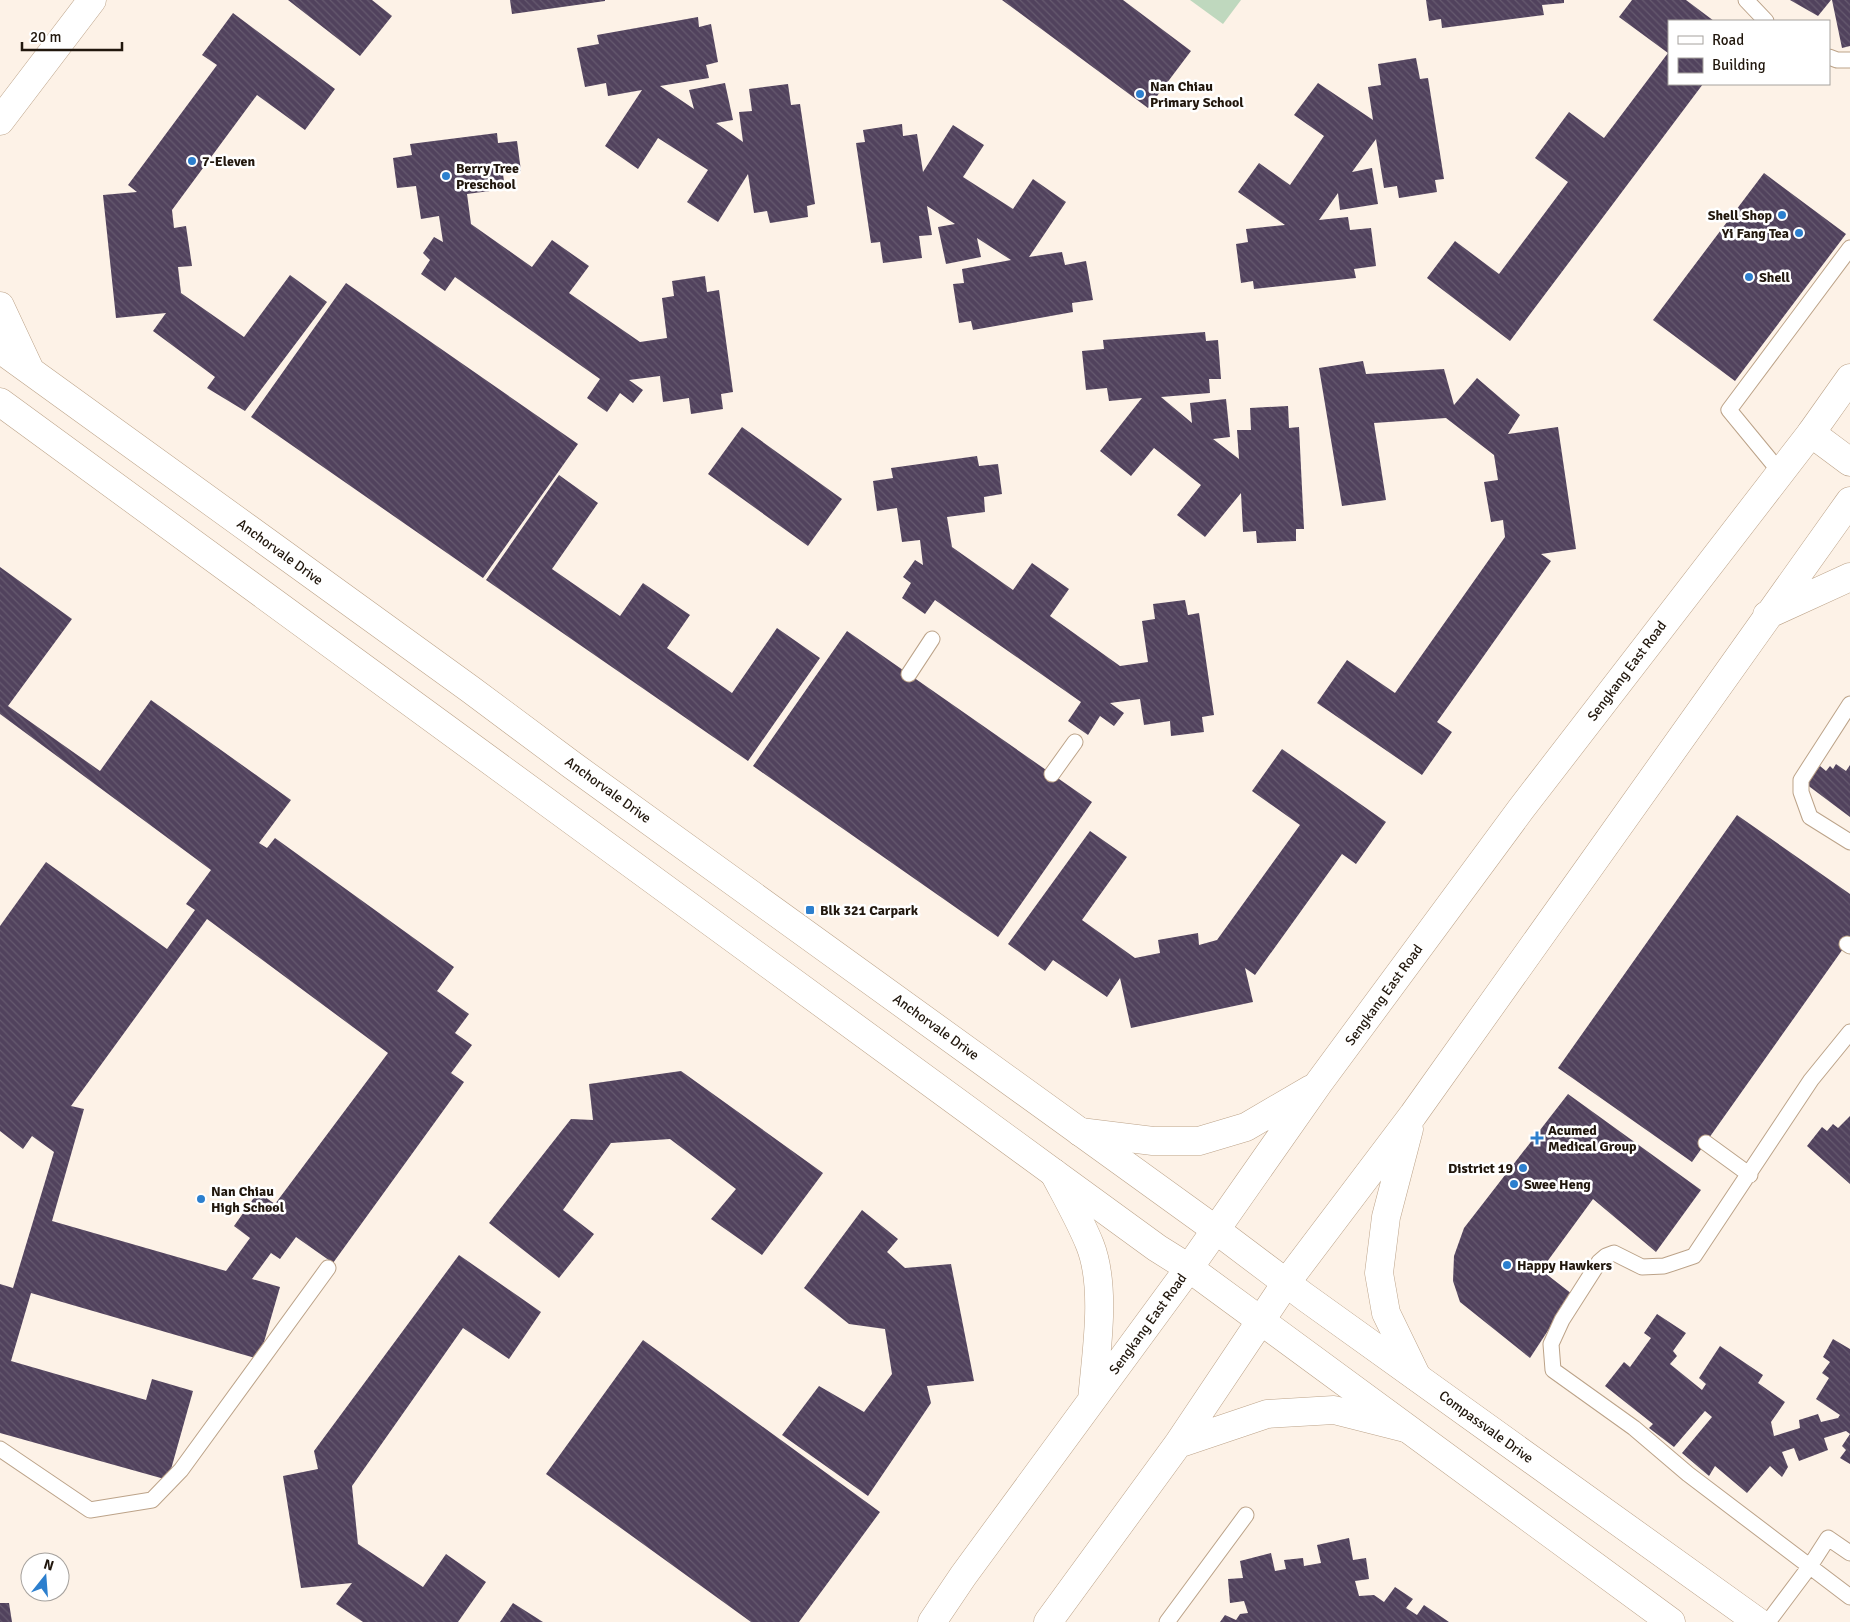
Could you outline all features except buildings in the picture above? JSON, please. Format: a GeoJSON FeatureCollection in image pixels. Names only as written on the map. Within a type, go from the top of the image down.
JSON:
{"type":"FeatureCollection","features":[{"type":"Feature","properties":{"kind":"street"},"geometry":{"type":"LineString","coordinates":[[0,122],[92,0]]}},
{"type":"Feature","properties":{"kind":"street"},"geometry":{"type":"LineString","coordinates":[[0,306],[31,372]]}},
{"type":"Feature","properties":{"kind":"street","name":"Anchorvale Drive"},"geometry":{"type":"LineString","coordinates":[[0,349],[1216,1230]]}},
{"type":"Feature","properties":{"kind":"street","name":"Sengkang East Road"},"geometry":{"type":"LineString","coordinates":[[932,1622],[963,1576],[1189,1268],[1318,1084],[1521,809],[1780,472],[1847,389]]}},
{"type":"Feature","properties":{"kind":"street"},"geometry":{"type":"LineString","coordinates":[[0,402],[11,416],[1157,1248],[1189,1268],[1671,1622]]}},
{"type":"Feature","properties":{"kind":"street"},"geometry":{"type":"LineString","coordinates":[[1811,433],[1850,462]]}},
{"type":"Feature","properties":{"kind":"street"},"geometry":{"type":"LineString","coordinates":[[1048,1622],[1178,1444],[1286,1283],[1413,1115],[1850,500]]}},
{"type":"Feature","properties":{"kind":"street"},"geometry":{"type":"LineString","coordinates":[[1767,615],[1850,577]]}},
{"type":"Feature","properties":{"kind":"street"},"geometry":{"type":"LineString","coordinates":[[1080,1132],[1153,1141],[1199,1141],[1246,1127],[1318,1084]]}},
{"type":"Feature","properties":{"kind":"street"},"geometry":{"type":"LineString","coordinates":[[1413,1115],[1386,1217],[1379,1273],[1386,1313],[1417,1377]]}},
{"type":"Feature","properties":{"kind":"street"},"geometry":{"type":"LineString","coordinates":[[1054,1173],[1090,1245],[1098,1276],[1098,1312],[1092,1400]]}},
{"type":"Feature","properties":{"kind":"street","name":"Compassvale Drive"},"geometry":{"type":"LineString","coordinates":[[1216,1230],[1286,1283],[1758,1622]]}},
{"type":"Feature","properties":{"kind":"street"},"geometry":{"type":"LineString","coordinates":[[1178,1444],[1267,1414],[1334,1410],[1405,1428]]}},
{"type":"Feature","properties":{"kind":"lane"},"geometry":{"type":"LineString","coordinates":[[1746,0],[1765,20]]}},
{"type":"Feature","properties":{"kind":"lane"},"geometry":{"type":"LineString","coordinates":[[1830,57],[1837,60],[1850,60]]}},
{"type":"Feature","properties":{"kind":"lane"},"geometry":{"type":"LineString","coordinates":[[1780,472],[1730,410],[1850,248]]}},
{"type":"Feature","properties":{"kind":"lane"},"geometry":{"type":"LineString","coordinates":[[909,674],[932,640]]}},
{"type":"Feature","properties":{"kind":"lane"},"geometry":{"type":"LineString","coordinates":[[1850,704],[1800,780],[1801,792],[1810,817],[1850,842]]}},
{"type":"Feature","properties":{"kind":"lane"},"geometry":{"type":"LineString","coordinates":[[1052,774],[1075,742]]}},
{"type":"Feature","properties":{"kind":"lane"},"geometry":{"type":"LineString","coordinates":[[1850,1032],[1812,1080],[1694,1256],[1664,1266],[1642,1267],[1614,1253],[1606,1256],[1599,1262],[1562,1320],[1551,1344],[1553,1370],[1634,1428],[1688,1474],[1850,1597]]}},
{"type":"Feature","properties":{"kind":"lane"},"geometry":{"type":"LineString","coordinates":[[1706,1143],[1750,1175]]}},
{"type":"Feature","properties":{"kind":"lane"},"geometry":{"type":"LineString","coordinates":[[0,1449],[90,1510],[152,1500],[182,1470],[328,1268]]}},
{"type":"Feature","properties":{"kind":"lane"},"geometry":{"type":"LineString","coordinates":[[1168,1622],[1246,1515]]}},
{"type":"Feature","properties":{"kind":"lane"},"geometry":{"type":"LineString","coordinates":[[1768,1622],[1810,1566],[1828,1538],[1850,1553]]}},
{"type":"Feature","properties":{"kind":"green space"},"geometry":{"type":"Polygon","coordinates":[[[1190,0],[1241,0],[1223,24],[1190,0]]]}},
{"type":"Feature","properties":{"kind":"place","name":"Nan Chiau Primary School"},"geometry":{"type":"Point","coordinates":[1140,94]}},
{"type":"Feature","properties":{"kind":"place","name":"7-Eleven"},"geometry":{"type":"Point","coordinates":[192,161]}},
{"type":"Feature","properties":{"kind":"place","name":"Berry Tree Preschool"},"geometry":{"type":"Point","coordinates":[446,176]}},
{"type":"Feature","properties":{"kind":"place","name":"Shell Shop"},"geometry":{"type":"Point","coordinates":[1782,215]}},
{"type":"Feature","properties":{"kind":"place","name":"Yi Fang Tea"},"geometry":{"type":"Point","coordinates":[1799,233]}},
{"type":"Feature","properties":{"kind":"place","name":"Shell"},"geometry":{"type":"Point","coordinates":[1749,277]}},
{"type":"Feature","properties":{"kind":"place","name":"Blk 321 Carpark"},"geometry":{"type":"Point","coordinates":[810,910]}},
{"type":"Feature","properties":{"kind":"place","name":"Acumed Medical Group"},"geometry":{"type":"Point","coordinates":[1537,1138]}},
{"type":"Feature","properties":{"kind":"place","name":"District 19"},"geometry":{"type":"Point","coordinates":[1523,1168]}},
{"type":"Feature","properties":{"kind":"place","name":"Swee Heng"},"geometry":{"type":"Point","coordinates":[1514,1184]}},
{"type":"Feature","properties":{"kind":"place","name":"Nan Chiau High School"},"geometry":{"type":"Point","coordinates":[201,1199]}},
{"type":"Feature","properties":{"kind":"place","name":"Happy Hawkers"},"geometry":{"type":"Point","coordinates":[1507,1265]}}]}
